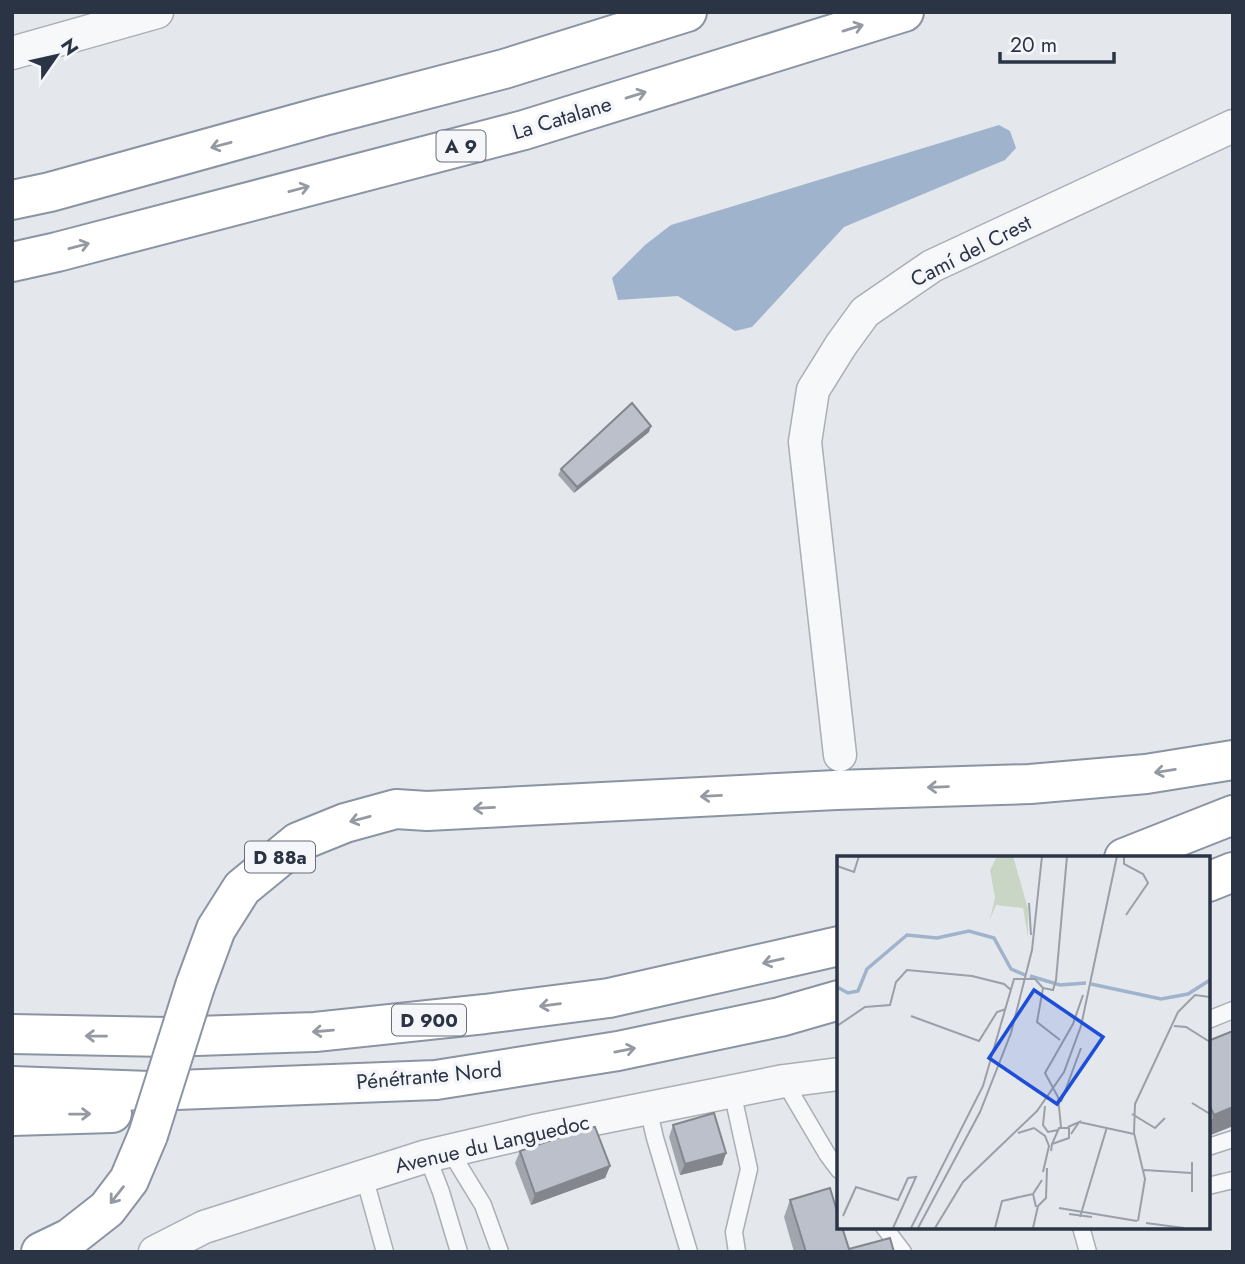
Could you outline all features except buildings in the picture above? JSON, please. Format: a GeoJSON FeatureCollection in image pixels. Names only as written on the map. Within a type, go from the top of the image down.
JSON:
{"type":"FeatureCollection","features":[{"type":"Feature","properties":{"kind":"highway"},"geometry":{"type":"LineString","coordinates":[[324,116],[536,34],[601,12]]}},
{"type":"Feature","properties":{"kind":"highway"},"geometry":{"type":"LineString","coordinates":[[12,200],[504,69],[687,12]]}},
{"type":"Feature","properties":{"kind":"highway","name":"La Catalane"},"geometry":{"type":"LineString","coordinates":[[12,262],[524,130],[904,12]]}},
{"type":"Feature","properties":{"kind":"highway","name":"D 88a"},"geometry":{"type":"LineString","coordinates":[[41,1252],[70,1238],[107,1209],[129,1180],[148,1135],[216,929],[242,888],[298,842],[345,823],[396,809],[427,811],[1030,783],[1146,774],[1233,760]]}},
{"type":"Feature","properties":{"kind":"highway"},"geometry":{"type":"LineString","coordinates":[[1129,856],[1233,815]]}},
{"type":"Feature","properties":{"kind":"highway"},"geometry":{"type":"LineString","coordinates":[[1210,881],[1233,872]]}},
{"type":"Feature","properties":{"kind":"highway","name":"D 900"},"geometry":{"type":"LineString","coordinates":[[12,1034],[167,1037],[315,1032],[419,1021],[608,998],[837,946]]}},
{"type":"Feature","properties":{"kind":"highway","name":"Pénétrante Nord"},"geometry":{"type":"LineString","coordinates":[[12,1086],[150,1091],[436,1080],[618,1051],[780,1017],[837,1001]]}},
{"type":"Feature","properties":{"kind":"highway"},"geometry":{"type":"LineString","coordinates":[[12,1116],[131,1113],[436,1080]]}},
{"type":"Feature","properties":{"kind":"street"},"geometry":{"type":"LineString","coordinates":[[12,53],[157,12]]}},
{"type":"Feature","properties":{"kind":"street","name":"Camí del Crest"},"geometry":{"type":"LineString","coordinates":[[840,755],[805,442],[813,390],[841,345],[865,312],[932,266],[1233,126]]}},
{"type":"Feature","properties":{"kind":"street","name":"Avenue du Languedoc"},"geometry":{"type":"LineString","coordinates":[[157,1251],[204,1227],[439,1154],[648,1108],[784,1081],[837,1074]]}},
{"type":"Feature","properties":{"kind":"lane"},"geometry":{"type":"LineString","coordinates":[[1210,1019],[1233,1010]]}},
{"type":"Feature","properties":{"kind":"lane"},"geometry":{"type":"LineString","coordinates":[[784,1081],[837,1167]]}},
{"type":"Feature","properties":{"kind":"lane"},"geometry":{"type":"LineString","coordinates":[[733,1091],[749,1169],[734,1232],[737,1252]]}},
{"type":"Feature","properties":{"kind":"lane"},"geometry":{"type":"LineString","coordinates":[[648,1108],[689,1252]]}},
{"type":"Feature","properties":{"kind":"lane"},"geometry":{"type":"LineString","coordinates":[[1210,1146],[1233,1139]]}},
{"type":"Feature","properties":{"kind":"lane"},"geometry":{"type":"LineString","coordinates":[[439,1154],[441,1192],[459,1252]]}},
{"type":"Feature","properties":{"kind":"lane"},"geometry":{"type":"LineString","coordinates":[[439,1154],[484,1205],[500,1252]]}},
{"type":"Feature","properties":{"kind":"lane"},"geometry":{"type":"LineString","coordinates":[[364,1176],[385,1252]]}},
{"type":"Feature","properties":{"kind":"lane"},"geometry":{"type":"LineString","coordinates":[[1210,1186],[1233,1180]]}},
{"type":"Feature","properties":{"kind":"lane"},"geometry":{"type":"LineString","coordinates":[[886,1229],[903,1252]]}},
{"type":"Feature","properties":{"kind":"lane"},"geometry":{"type":"LineString","coordinates":[[1082,1229],[1088,1252]]}},
{"type":"Feature","properties":{"kind":"water"},"geometry":{"type":"Polygon","coordinates":[[[999,125],[1010,131],[1016,148],[1005,160],[844,227],[752,327],[735,331],[678,296],[618,300],[612,278],[645,245],[671,225],[999,125]]]}}]}
